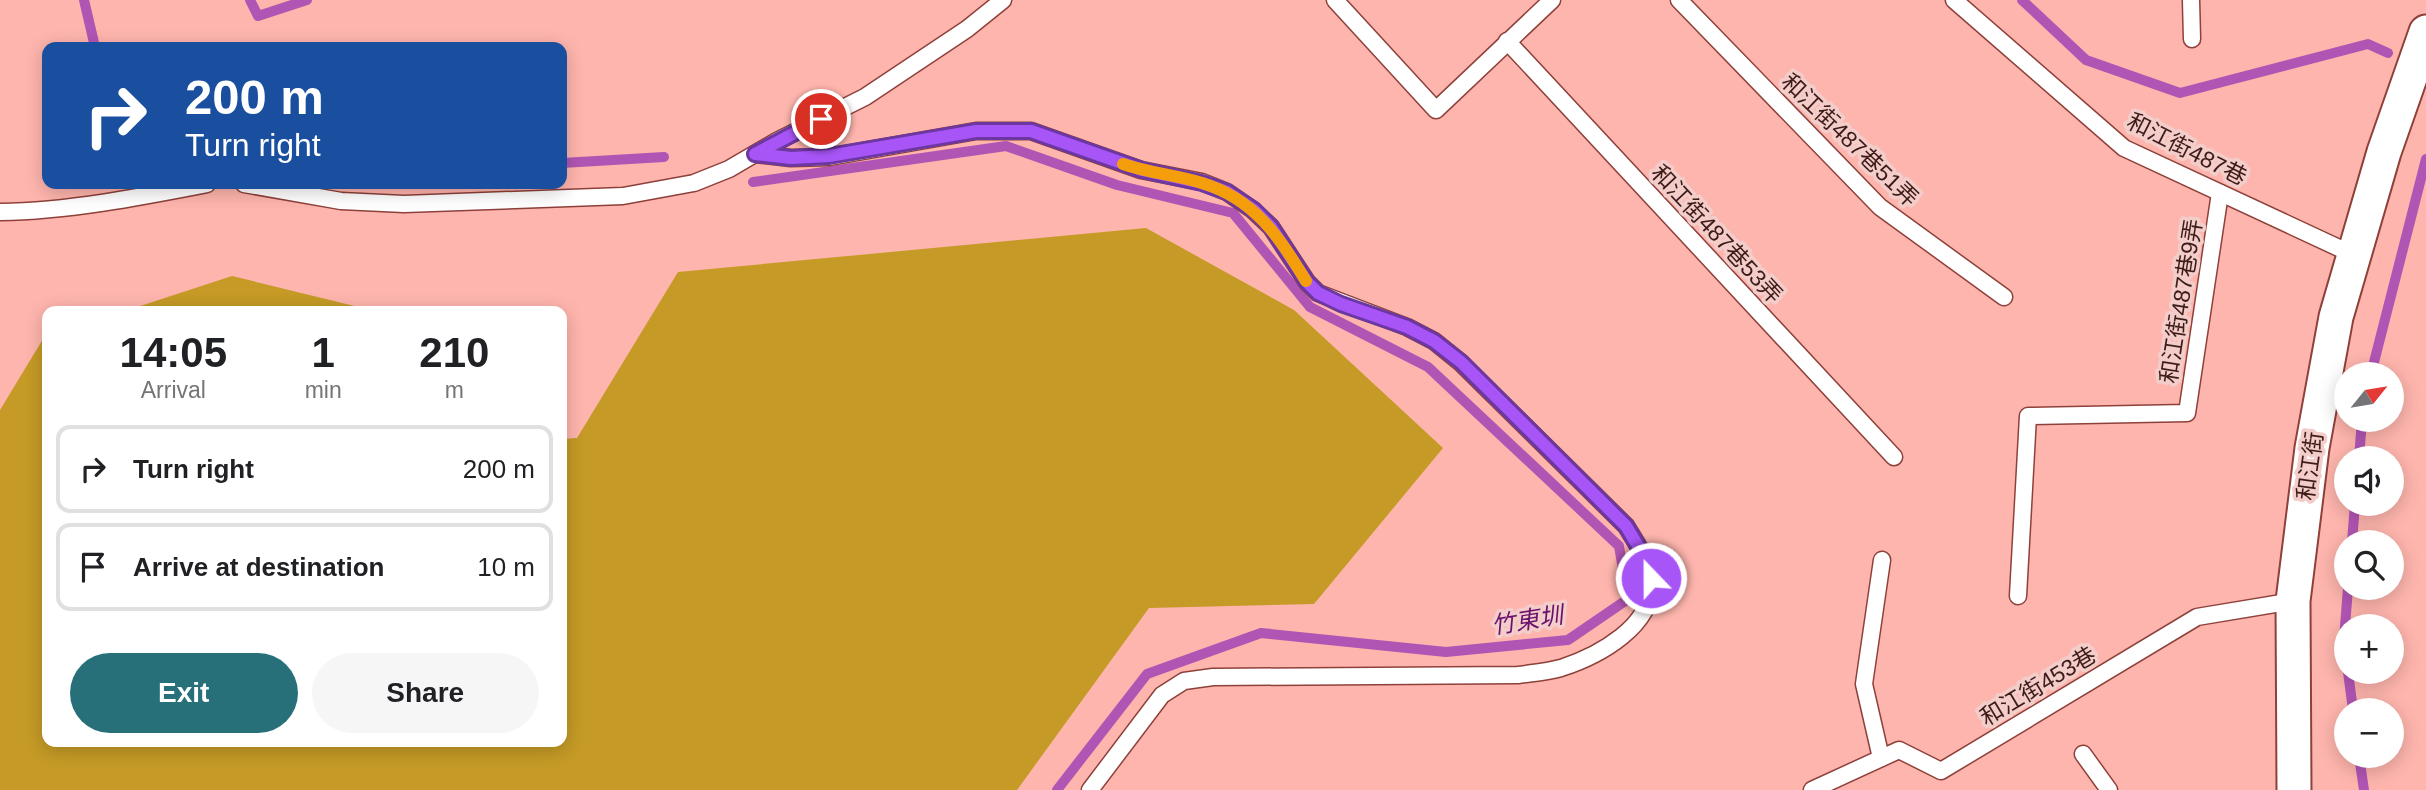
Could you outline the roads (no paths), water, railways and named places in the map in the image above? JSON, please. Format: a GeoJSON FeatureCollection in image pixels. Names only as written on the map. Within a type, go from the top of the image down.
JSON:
{"type":"FeatureCollection","features":[{"type":"Feature","properties":{"kind":"street","name":"和江街"},"geometry":{"type":"LineString","coordinates":[[2291,789],[2293,601],[2312,448],[2336,317],[2384,152],[2426,32]]}},
{"type":"Feature","properties":{"kind":"lane"},"geometry":{"type":"LineString","coordinates":[[273,189],[341,201],[377,203],[623,196],[694,183],[729,169],[865,97],[967,29],[1003,0]]}},
{"type":"Feature","properties":{"kind":"lane"},"geometry":{"type":"LineString","coordinates":[[1335,0],[1436,110],[1551,0]]}},
{"type":"Feature","properties":{"kind":"lane","name":"和江街487巷51弄"},"geometry":{"type":"LineString","coordinates":[[1679,0],[1880,207],[2004,297]]}},
{"type":"Feature","properties":{"kind":"lane","name":"和江街487巷"},"geometry":{"type":"LineString","coordinates":[[1954,0],[2124,148],[2354,256]]}},
{"type":"Feature","properties":{"kind":"lane"},"geometry":{"type":"LineString","coordinates":[[2190,0],[2192,39]]}},
{"type":"Feature","properties":{"kind":"lane","name":"和江街487巷53弄"},"geometry":{"type":"LineString","coordinates":[[1507,41],[1894,457]]}},
{"type":"Feature","properties":{"kind":"lane"},"geometry":{"type":"LineString","coordinates":[[755,154],[791,158],[829,156],[976,131],[1031,131],[1142,170],[1202,183],[1227,192],[1254,210],[1271,227],[1307,282],[1318,293],[1407,327],[1434,341],[1461,362],[1626,526],[1641,551],[1651,578],[1650,600],[1634,625],[1601,652],[1560,668],[1518,675],[1213,677],[1184,681],[1162,695],[1090,790]]}},
{"type":"Feature","properties":{"kind":"lane"},"geometry":{"type":"LineString","coordinates":[[0,212],[27,212],[182,189]]}},
{"type":"Feature","properties":{"kind":"lane","name":"和江街487巷9弄"},"geometry":{"type":"LineString","coordinates":[[2018,596],[2028,416],[2187,413],[2220,193]]}},
{"type":"Feature","properties":{"kind":"lane"},"geometry":{"type":"LineString","coordinates":[[1881,758],[1864,684],[1882,560]]}},
{"type":"Feature","properties":{"kind":"lane","name":"和江街453巷"},"geometry":{"type":"LineString","coordinates":[[1812,790],[1899,750],[1941,771],[2197,617],[2293,601]]}},
{"type":"Feature","properties":{"kind":"lane"},"geometry":{"type":"LineString","coordinates":[[2083,754],[2109,790]]}},
{"type":"Feature","properties":{"kind":"waterway","name":"竹東圳"},"geometry":{"type":"LineString","coordinates":[[84,0],[94,42]]}},
{"type":"Feature","properties":{"kind":"waterway"},"geometry":{"type":"LineString","coordinates":[[250,0],[258,16],[307,0]]}},
{"type":"Feature","properties":{"kind":"waterway"},"geometry":{"type":"LineString","coordinates":[[2022,0],[2086,60],[2180,93],[2368,44],[2388,53]]}},
{"type":"Feature","properties":{"kind":"waterway","name":"竹東圳"},"geometry":{"type":"LineString","coordinates":[[753,182],[1006,146],[1117,185],[1233,213],[1310,307],[1428,367],[1619,546],[1628,599],[1568,640],[1446,652],[1261,633],[1147,674],[1057,790]]}},
{"type":"Feature","properties":{"kind":"waterway","name":"竹東圳"},"geometry":{"type":"LineString","coordinates":[[567,163],[664,157]]}},
{"type":"Feature","properties":{"kind":"waterway"},"geometry":{"type":"LineString","coordinates":[[2374,362],[2426,159]]}},
{"type":"Feature","properties":{"kind":"waterway"},"geometry":{"type":"LineString","coordinates":[[2360,446],[2361,432]]}},
{"type":"Feature","properties":{"kind":"waterway"},"geometry":{"type":"LineString","coordinates":[[2353,530],[2354,516]]}},
{"type":"Feature","properties":{"kind":"waterway"},"geometry":{"type":"LineString","coordinates":[[2346,614],[2347,600]]}},
{"type":"Feature","properties":{"kind":"waterway"},"geometry":{"type":"LineString","coordinates":[[2350,684],[2351,698]]}},
{"type":"Feature","properties":{"kind":"waterway"},"geometry":{"type":"LineString","coordinates":[[2361,768],[2364,790]]}}]}
